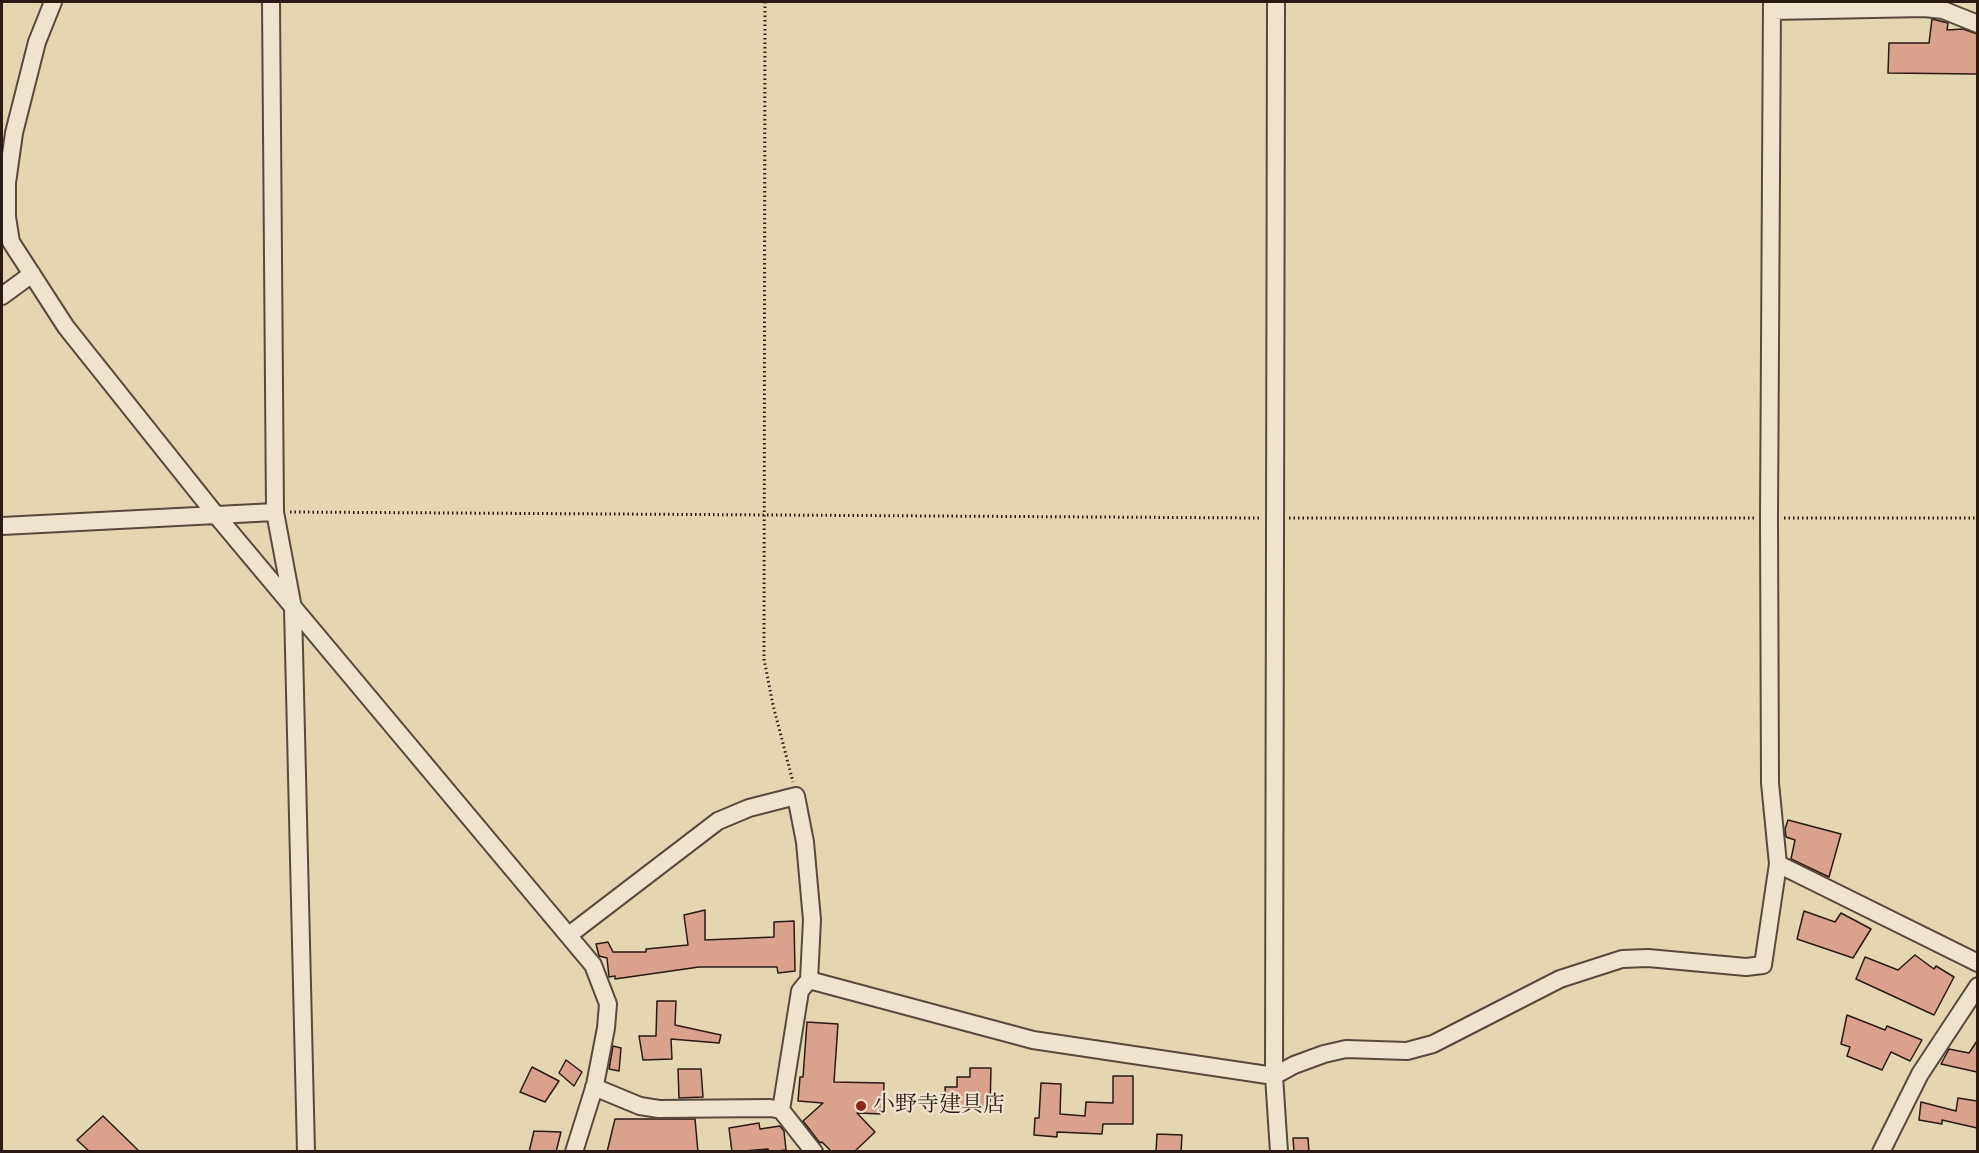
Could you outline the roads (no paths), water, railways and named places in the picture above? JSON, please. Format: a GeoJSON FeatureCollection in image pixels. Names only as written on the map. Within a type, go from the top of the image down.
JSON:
{"type":"FeatureCollection","features":[{"type":"Feature","properties":{"kind":"street"},"geometry":{"type":"LineString","coordinates":[[53,2],[34,52],[7,150],[7,217],[12,242],[66,327],[216,515],[593,965],[608,1004],[602,1058],[574,1152]]}},
{"type":"Feature","properties":{"kind":"street"},"geometry":{"type":"LineString","coordinates":[[271,2],[275,512],[293,608],[306,1152]]}},
{"type":"Feature","properties":{"kind":"street"},"geometry":{"type":"LineString","coordinates":[[1276,2],[1274,1076],[1279,1152]]}},
{"type":"Feature","properties":{"kind":"street"},"geometry":{"type":"LineString","coordinates":[[809,980],[1033,1040],[1274,1076],[1294,1065],[1346,1049],[1407,1051],[1433,1044],[1560,979],[1622,959],[1648,958],[1746,967],[1763,965],[1778,864],[1770,783],[1772,6],[1924,8],[1943,10],[1977,24]]}},
{"type":"Feature","properties":{"kind":"street"},"geometry":{"type":"LineString","coordinates":[[2,296],[32,274]]}},
{"type":"Feature","properties":{"kind":"street"},"geometry":{"type":"LineString","coordinates":[[2,526],[275,512]]}},
{"type":"Feature","properties":{"kind":"street"},"geometry":{"type":"LineString","coordinates":[[569,934],[718,821],[749,808],[796,796],[805,842],[812,920],[809,980],[800,991],[781,1110]]}},
{"type":"Feature","properties":{"kind":"street"},"geometry":{"type":"LineString","coordinates":[[1778,864],[1977,963]]}},
{"type":"Feature","properties":{"kind":"street"},"geometry":{"type":"LineString","coordinates":[[1881,1152],[1920,1074],[1977,986]]}},
{"type":"Feature","properties":{"kind":"street"},"geometry":{"type":"LineString","coordinates":[[594,1087],[640,1106],[659,1109],[770,1107],[781,1110],[814,1152]]}},
{"type":"Feature","properties":{"kind":"place","name":"小野寺建具店"},"geometry":{"type":"Point","coordinates":[861,1106]}}]}
